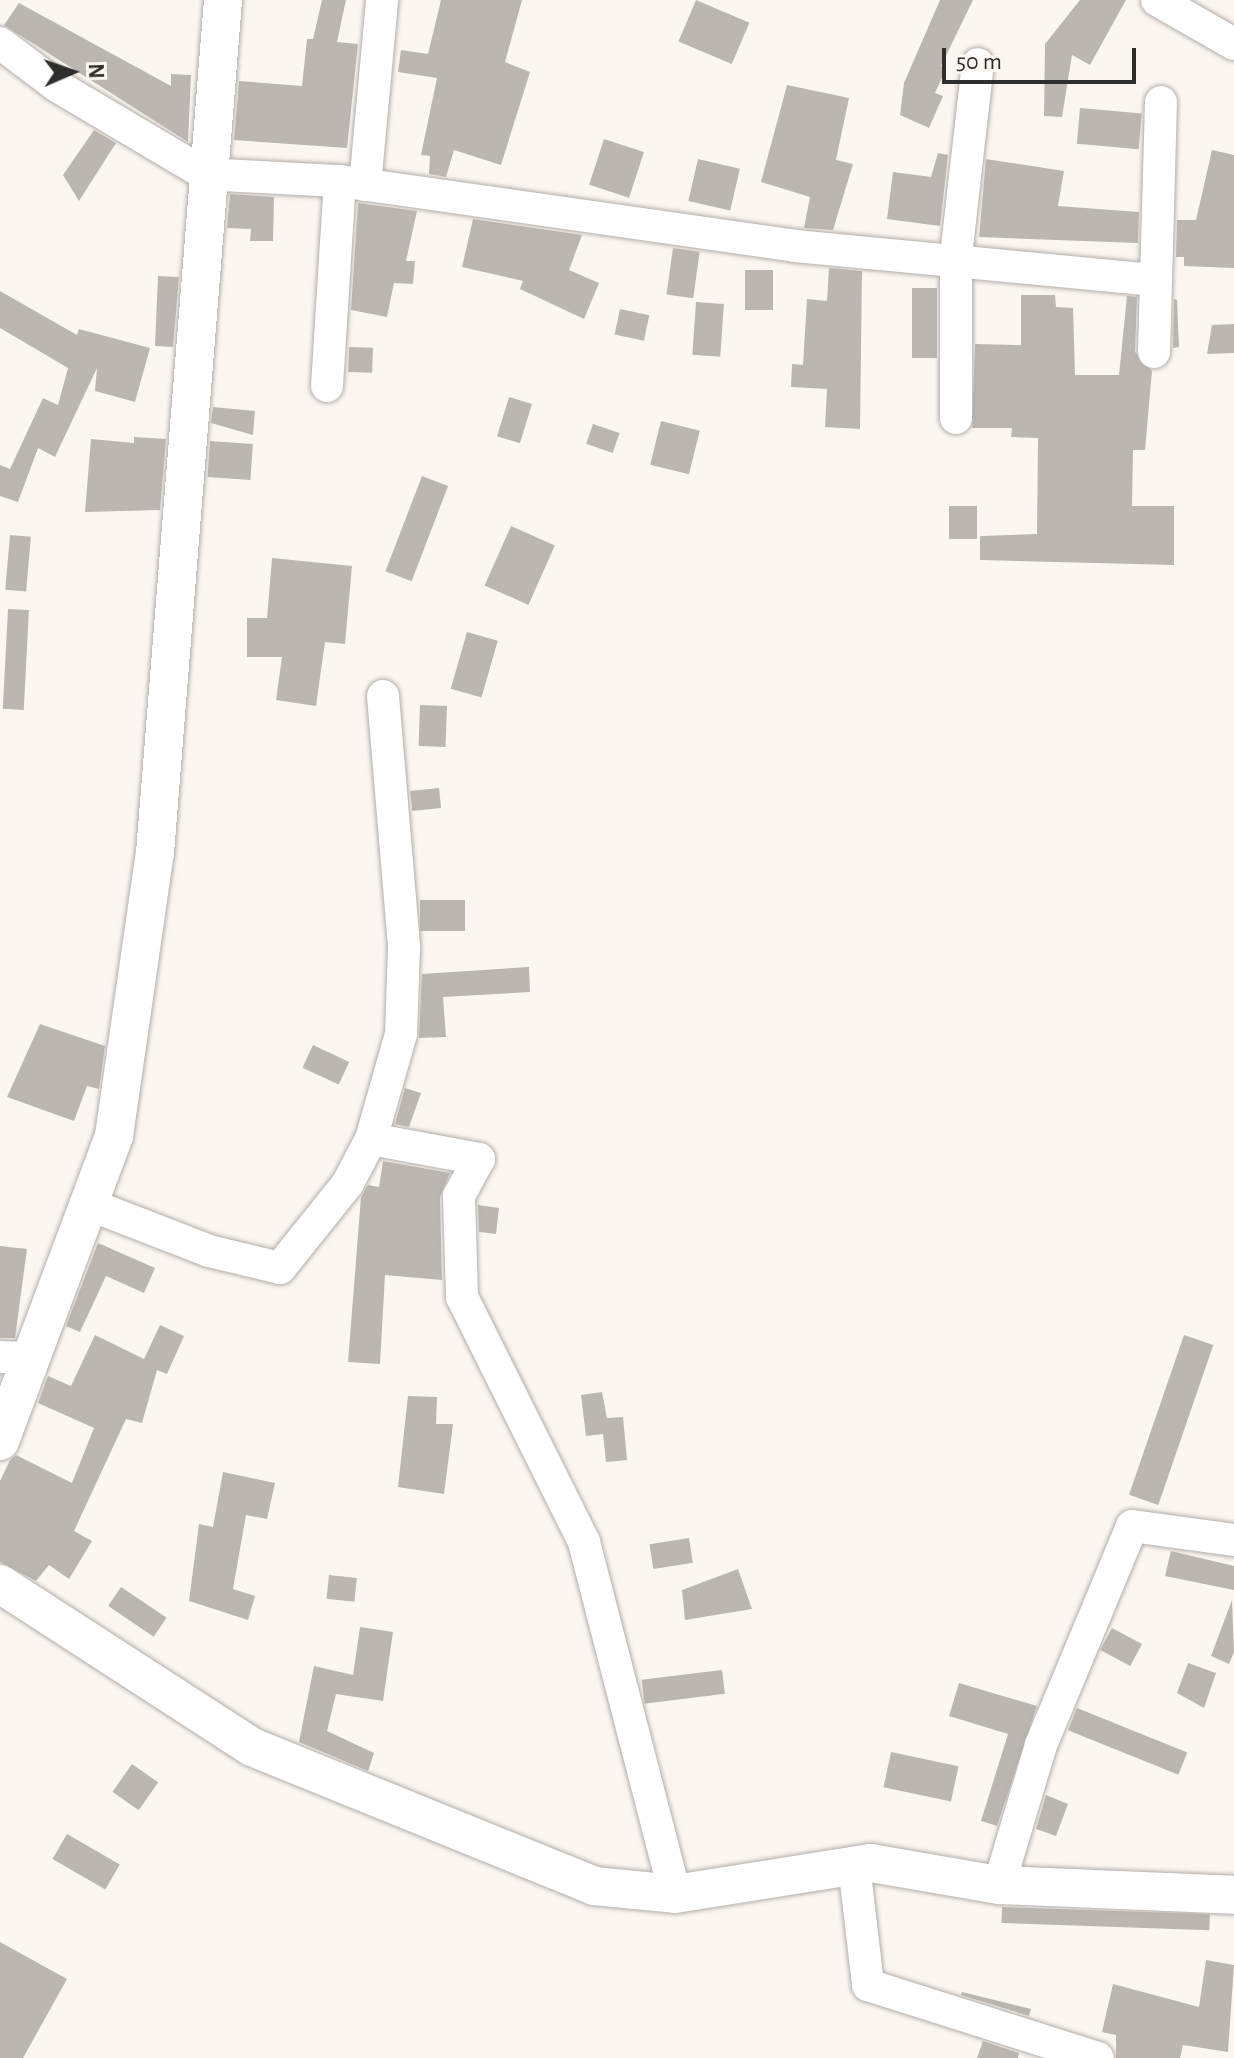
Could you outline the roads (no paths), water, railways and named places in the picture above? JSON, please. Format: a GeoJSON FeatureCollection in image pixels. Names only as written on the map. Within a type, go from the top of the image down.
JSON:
{"type":"FeatureCollection","features":[{"type":"Feature","properties":{"kind":"street"},"geometry":{"type":"LineString","coordinates":[[0,1441],[15,1357],[88,1204],[114,1136],[155,853],[205,174],[223,0]]}},
{"type":"Feature","properties":{"kind":"street"},"geometry":{"type":"LineString","coordinates":[[327,386],[353,183],[382,0]]}},
{"type":"Feature","properties":{"kind":"street"},"geometry":{"type":"LineString","coordinates":[[1157,0],[1234,44]]}},
{"type":"Feature","properties":{"kind":"street"},"geometry":{"type":"LineString","coordinates":[[0,43],[57,86],[205,174],[353,183],[795,246],[956,256],[1155,280]]}},
{"type":"Feature","properties":{"kind":"street"},"geometry":{"type":"LineString","coordinates":[[956,418],[956,256],[978,64]]}},
{"type":"Feature","properties":{"kind":"street"},"geometry":{"type":"LineString","coordinates":[[1154,352],[1161,102]]}},
{"type":"Feature","properties":{"kind":"street"},"geometry":{"type":"LineString","coordinates":[[88,1204],[209,1251],[280,1268],[348,1183],[371,1139],[401,1034],[404,948],[383,696]]}},
{"type":"Feature","properties":{"kind":"street"},"geometry":{"type":"LineString","coordinates":[[371,1139],[479,1159],[459,1196],[462,1297],[584,1542],[675,1894]]}},
{"type":"Feature","properties":{"kind":"street"},"geometry":{"type":"LineString","coordinates":[[999,1885],[1041,1745],[1132,1526],[1234,1540]]}},
{"type":"Feature","properties":{"kind":"street"},"geometry":{"type":"LineString","coordinates":[[0,1584],[252,1747],[594,1886],[675,1894],[854,1865],[999,1885],[1234,1895]]}},
{"type":"Feature","properties":{"kind":"street"},"geometry":{"type":"LineString","coordinates":[[854,1865],[868,1985],[1098,2058]]}}]}
